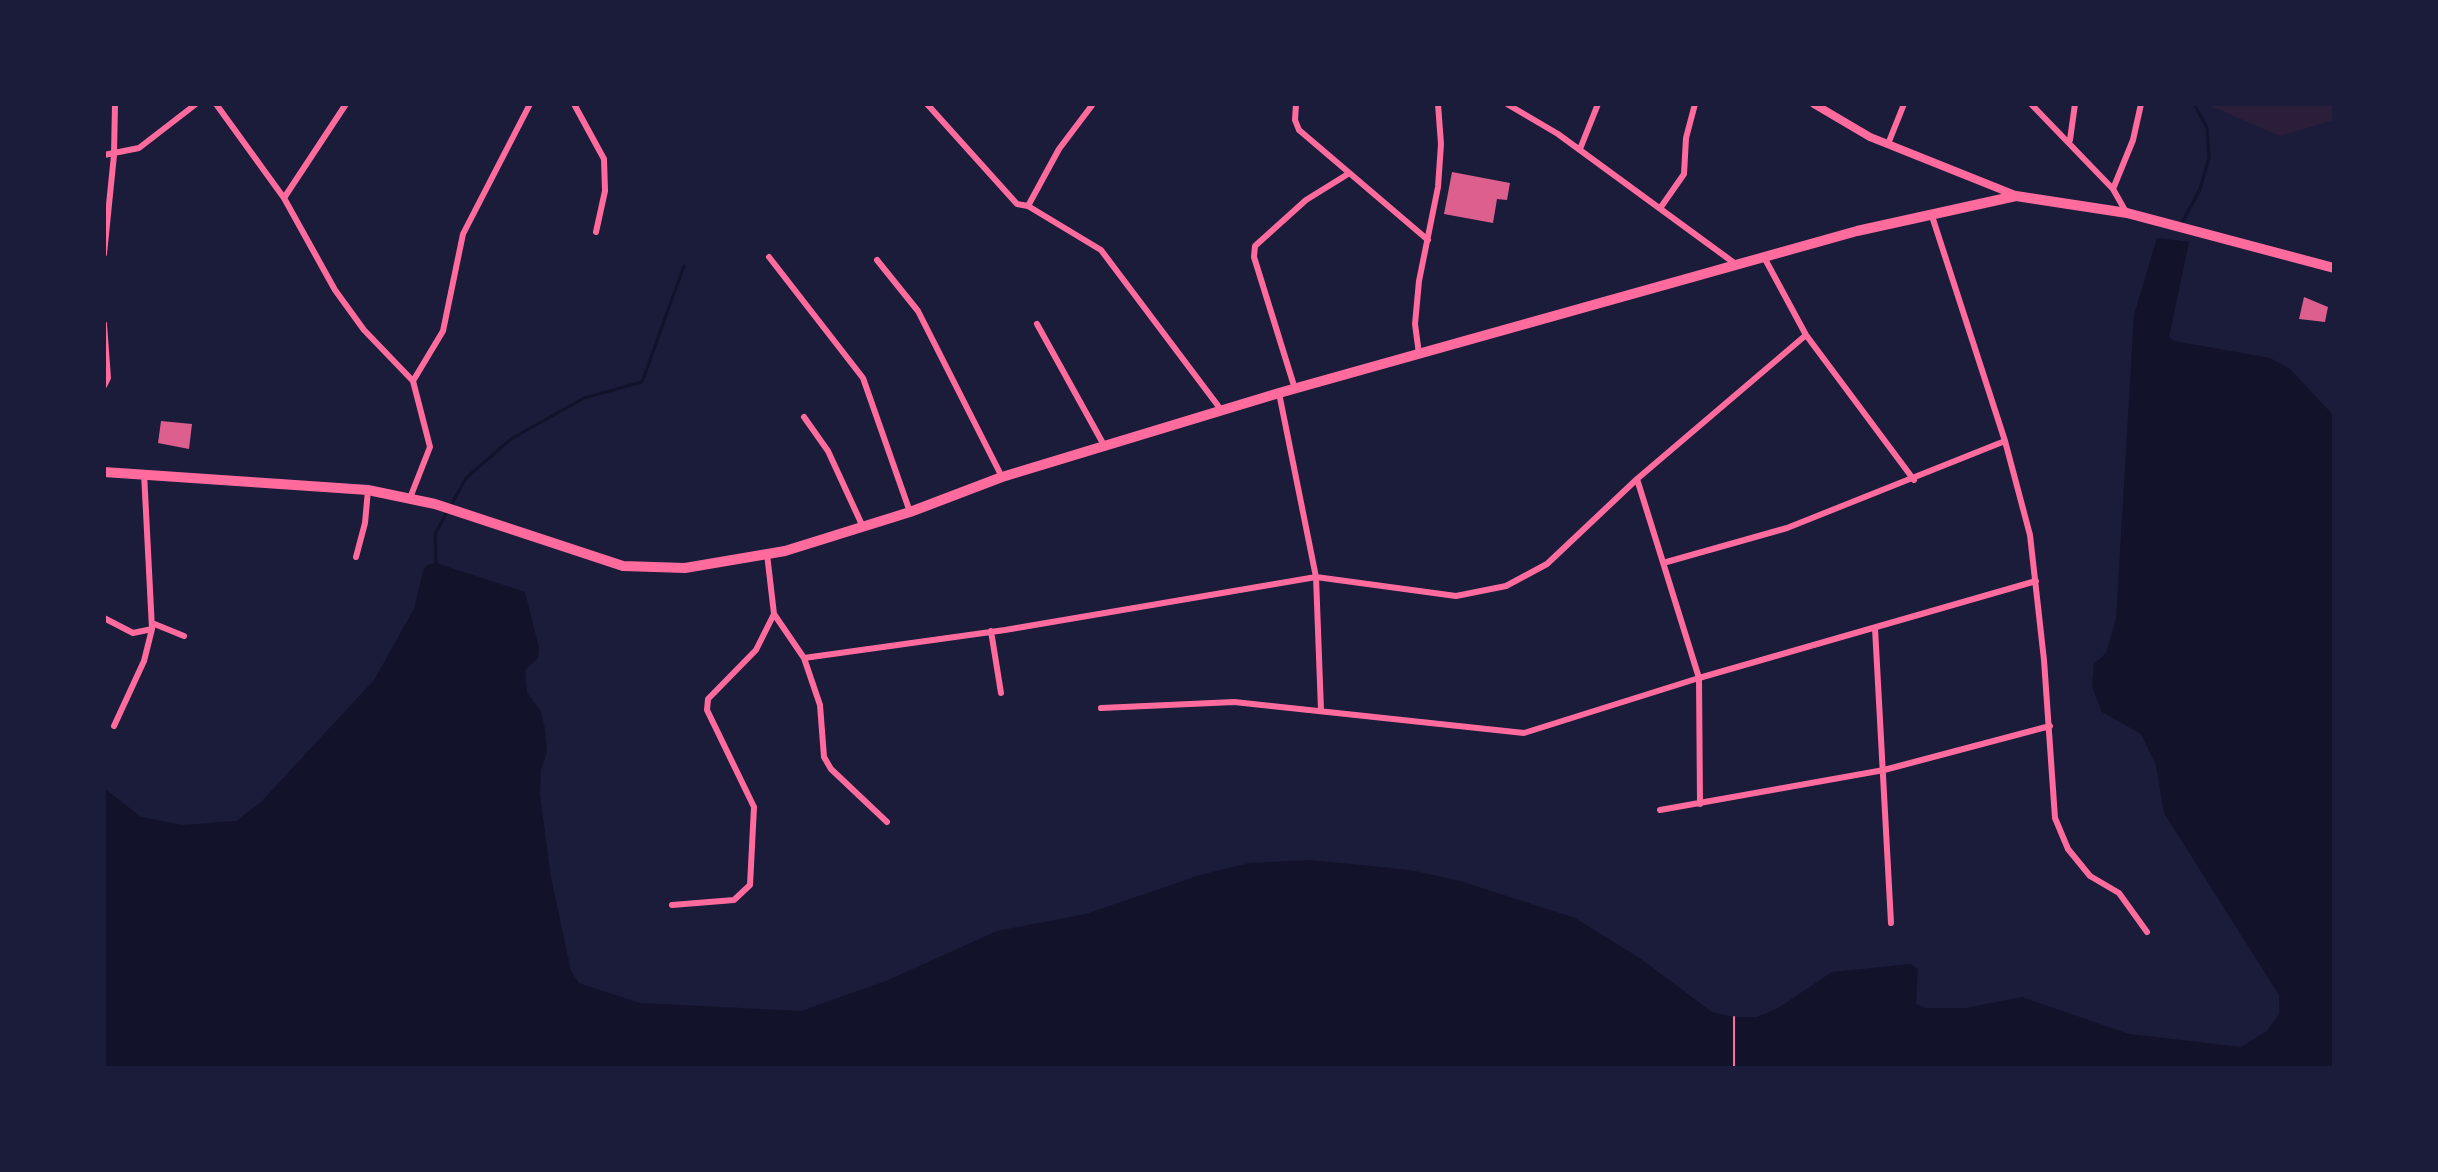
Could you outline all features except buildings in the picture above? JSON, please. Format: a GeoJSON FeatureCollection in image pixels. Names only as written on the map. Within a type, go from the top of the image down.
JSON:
{"type":"FeatureCollection","features":[{"type":"Feature","properties":{"kind":"main road"},"geometry":{"type":"LineString","coordinates":[[104,472],[368,490],[435,504],[623,566],[685,568],[767,554],[863,527],[1002,477],[1279,393],[1931,213],[2016,196],[2127,213],[2334,268]]}},
{"type":"Feature","properties":{"kind":"street"},"geometry":{"type":"LineString","coordinates":[[104,254],[114,155],[115,104]]}},
{"type":"Feature","properties":{"kind":"street"},"geometry":{"type":"LineString","coordinates":[[104,155],[114,155],[151,141],[196,104]]}},
{"type":"Feature","properties":{"kind":"street"},"geometry":{"type":"LineString","coordinates":[[216,104],[284,198],[335,290],[364,330],[413,381],[430,447],[410,498]]}},
{"type":"Feature","properties":{"kind":"street"},"geometry":{"type":"LineString","coordinates":[[284,198],[346,104]]}},
{"type":"Feature","properties":{"kind":"street"},"geometry":{"type":"LineString","coordinates":[[413,381],[443,331],[463,234],[530,104]]}},
{"type":"Feature","properties":{"kind":"street"},"geometry":{"type":"LineString","coordinates":[[574,104],[604,159],[605,191],[596,232]]}},
{"type":"Feature","properties":{"kind":"street"},"geometry":{"type":"LineString","coordinates":[[927,104],[1017,204],[1028,206],[1101,250],[1222,411]]}},
{"type":"Feature","properties":{"kind":"street"},"geometry":{"type":"LineString","coordinates":[[1028,206],[1059,149],[1093,104]]}},
{"type":"Feature","properties":{"kind":"street"},"geometry":{"type":"LineString","coordinates":[[1296,104],[1295,120],[1299,130],[1428,240]]}},
{"type":"Feature","properties":{"kind":"street"},"geometry":{"type":"LineString","coordinates":[[1419,354],[1415,324],[1441,144],[1438,104]]}},
{"type":"Feature","properties":{"kind":"street"},"geometry":{"type":"LineString","coordinates":[[1507,104],[1580,149],[1737,265]]}},
{"type":"Feature","properties":{"kind":"street"},"geometry":{"type":"LineString","coordinates":[[1580,149],[1598,104]]}},
{"type":"Feature","properties":{"kind":"street"},"geometry":{"type":"LineString","coordinates":[[1661,207],[1684,174],[1686,138],[1695,104]]}},
{"type":"Feature","properties":{"kind":"street"},"geometry":{"type":"LineString","coordinates":[[1814,104],[1842,123],[1888,144],[2016,196]]}},
{"type":"Feature","properties":{"kind":"street"},"geometry":{"type":"LineString","coordinates":[[1888,144],[1904,104]]}},
{"type":"Feature","properties":{"kind":"street"},"geometry":{"type":"LineString","coordinates":[[2031,104],[2070,140],[2113,189],[2127,213]]}},
{"type":"Feature","properties":{"kind":"street"},"geometry":{"type":"LineString","coordinates":[[2070,140],[2075,104]]}},
{"type":"Feature","properties":{"kind":"street"},"geometry":{"type":"LineString","coordinates":[[2113,189],[2133,140],[2141,104]]}},
{"type":"Feature","properties":{"kind":"street"},"geometry":{"type":"LineString","coordinates":[[1295,389],[1254,257],[1255,246],[1306,200],[1348,174]]}},
{"type":"Feature","properties":{"kind":"street"},"geometry":{"type":"LineString","coordinates":[[1931,213],[2005,441],[2030,535],[2050,726],[2055,818],[2068,849],[2090,876],[2119,893],[2147,932]]}},
{"type":"Feature","properties":{"kind":"street"},"geometry":{"type":"LineString","coordinates":[[769,257],[863,378],[910,512]]}},
{"type":"Feature","properties":{"kind":"street"},"geometry":{"type":"LineString","coordinates":[[1765,259],[1806,335],[1914,480]]}},
{"type":"Feature","properties":{"kind":"street"},"geometry":{"type":"LineString","coordinates":[[877,260],[918,311],[1002,477]]}},
{"type":"Feature","properties":{"kind":"street"},"geometry":{"type":"LineString","coordinates":[[104,324],[108,378],[104,386]]}},
{"type":"Feature","properties":{"kind":"street"},"geometry":{"type":"LineString","coordinates":[[1037,324],[1105,447]]}},
{"type":"Feature","properties":{"kind":"street"},"geometry":{"type":"LineString","coordinates":[[804,658],[991,631],[1316,577],[1456,596],[1506,586],[1547,564],[1637,479],[1806,335]]}},
{"type":"Feature","properties":{"kind":"street"},"geometry":{"type":"LineString","coordinates":[[1279,393],[1316,577],[1321,710]]}},
{"type":"Feature","properties":{"kind":"street"},"geometry":{"type":"LineString","coordinates":[[804,417],[828,451],[863,527]]}},
{"type":"Feature","properties":{"kind":"street"},"geometry":{"type":"LineString","coordinates":[[1663,563],[1787,528],[1914,480],[2005,441]]}},
{"type":"Feature","properties":{"kind":"street"},"geometry":{"type":"LineString","coordinates":[[114,726],[144,661],[152,626],[144,473]]}},
{"type":"Feature","properties":{"kind":"street"},"geometry":{"type":"LineString","coordinates":[[1637,479],[1699,678],[1700,804]]}},
{"type":"Feature","properties":{"kind":"street"},"geometry":{"type":"LineString","coordinates":[[356,557],[365,523],[368,490]]}},
{"type":"Feature","properties":{"kind":"street"},"geometry":{"type":"LineString","coordinates":[[767,554],[774,614],[804,658],[820,705],[824,757],[831,769],[887,822]]}},
{"type":"Feature","properties":{"kind":"street"},"geometry":{"type":"LineString","coordinates":[[1101,708],[1234,702],[1524,733],[1699,678],[2036,581]]}},
{"type":"Feature","properties":{"kind":"street"},"geometry":{"type":"LineString","coordinates":[[672,905],[734,900],[750,885],[754,807],[707,710],[708,699],[756,650],[774,614]]}},
{"type":"Feature","properties":{"kind":"street"},"geometry":{"type":"LineString","coordinates":[[104,618],[133,633],[152,626],[184,636]]}},
{"type":"Feature","properties":{"kind":"street"},"geometry":{"type":"LineString","coordinates":[[1875,628],[1891,923]]}},
{"type":"Feature","properties":{"kind":"street"},"geometry":{"type":"LineString","coordinates":[[991,631],[1001,693]]}},
{"type":"Feature","properties":{"kind":"street"},"geometry":{"type":"LineString","coordinates":[[1660,810],[1884,770],[2050,726]]}},
{"type":"Feature","properties":{"kind":"path"},"geometry":{"type":"LineString","coordinates":[[1734,1017],[1734,1068]]}},
{"type":"Feature","properties":{"kind":"shaded area"},"geometry":{"type":"Polygon","coordinates":[[[2206,104],[2334,104],[2334,120],[2280,136],[2206,104]]]}},
{"type":"Feature","properties":{"kind":"shaded area"},"geometry":{"type":"Polygon","coordinates":[[[2157,238],[2189,242],[2169,337],[2174,341],[2270,358],[2290,369],[2334,416],[2334,1068],[104,1068],[104,788],[141,817],[183,825],[236,821],[261,802],[374,680],[414,609],[423,571],[427,565],[436,563],[525,592],[539,648],[538,658],[525,670],[527,693],[541,711],[545,730],[547,752],[541,770],[540,795],[551,878],[571,971],[579,983],[640,1003],[801,1011],[886,981],[997,931],[1086,914],[1200,875],[1249,863],[1311,860],[1410,870],[1460,881],[1575,918],[1641,959],[1712,1012],[1734,1017],[1757,1017],[1778,1008],[1832,972],[1911,964],[1918,969],[1916,1004],[1926,1008],[1966,1008],[2022,997],[2129,1034],[2241,1047],[2267,1031],[2279,1014],[2279,995],[2164,813],[2156,765],[2141,734],[2102,712],[2092,687],[2094,664],[2106,653],[2116,619],[2134,315],[2157,238]]]}},
{"type":"Feature","properties":{"kind":"waterway"},"geometry":{"type":"LineString","coordinates":[[2182,223],[2200,189],[2209,158],[2207,128],[2194,104]]}},
{"type":"Feature","properties":{"kind":"waterway"},"geometry":{"type":"LineString","coordinates":[[436,563],[435,534],[466,478],[511,439],[584,398],[642,382],[684,266]]}}]}
